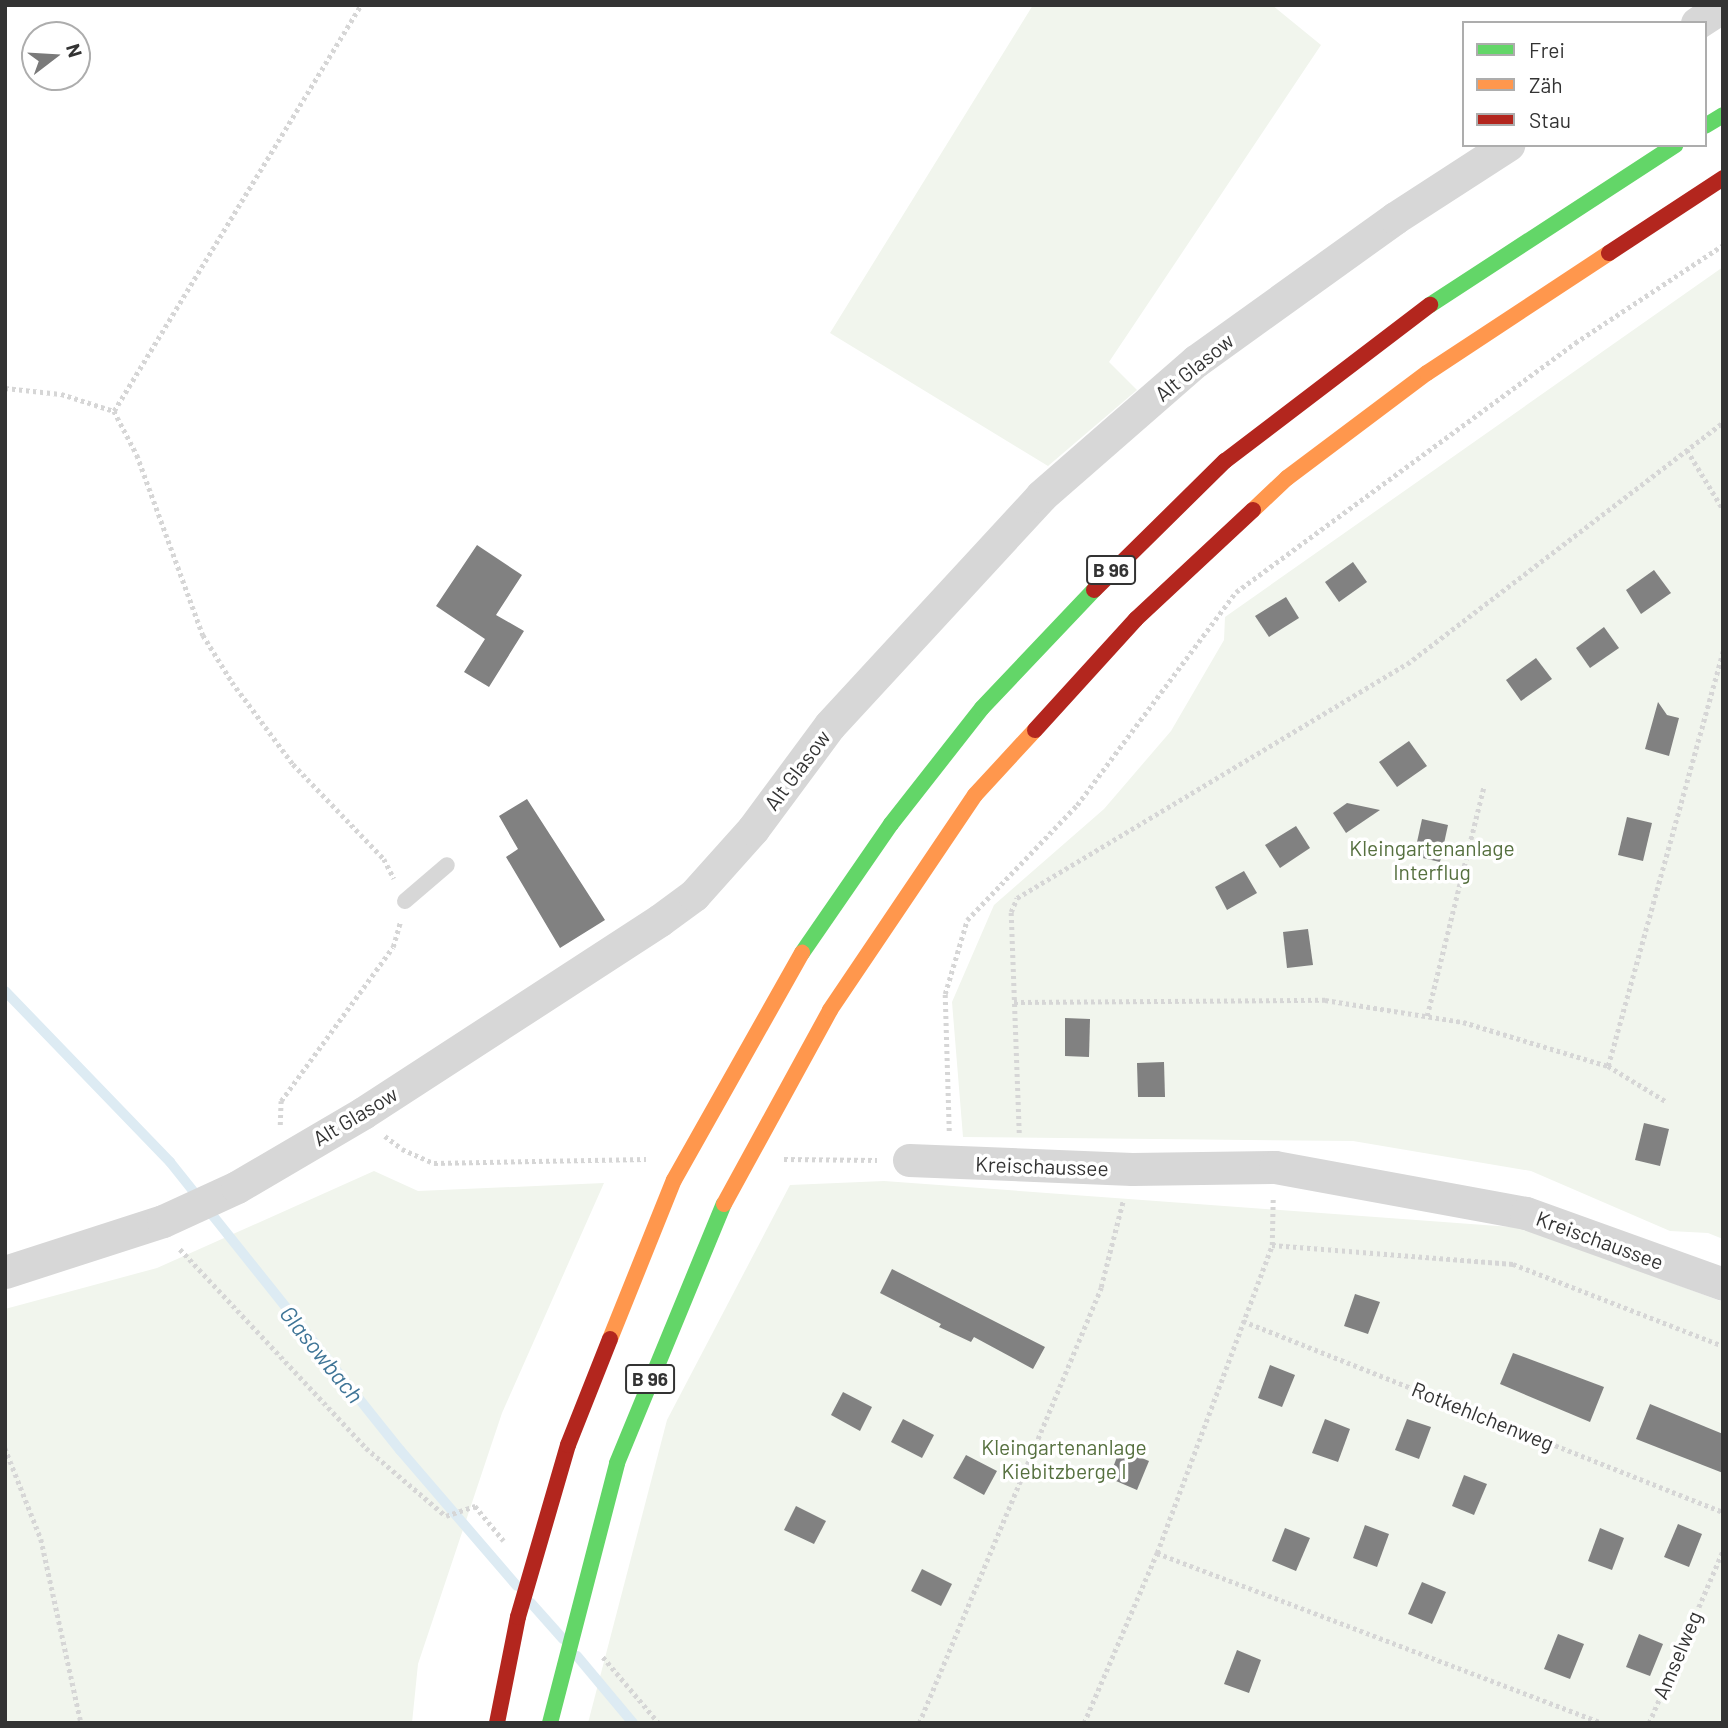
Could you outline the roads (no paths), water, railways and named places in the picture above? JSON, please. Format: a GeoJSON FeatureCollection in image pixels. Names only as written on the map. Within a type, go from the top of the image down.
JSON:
{"type":"FeatureCollection","features":[{"type":"Feature","properties":{"kind":"highway"},"geometry":{"type":"LineString","coordinates":[[1707,125],[1723,115]]}},
{"type":"Feature","properties":{"kind":"highway","name":"B 96"},"geometry":{"type":"LineString","coordinates":[[497,1723],[518,1617],[573,1433],[674,1180],[790,970],[891,824],[982,708],[1102,579],[1225,461],[1389,332],[1672,147]]}},
{"type":"Feature","properties":{"kind":"highway","name":"B 96"},"geometry":{"type":"LineString","coordinates":[[550,1723],[583,1582],[617,1464],[733,1181],[830,1010],[975,795],[1136,619],[1287,478],[1354,424],[1549,289],[1723,178]]}},
{"type":"Feature","properties":{"kind":"street"},"geometry":{"type":"LineString","coordinates":[[1700,21],[1723,6]]}},
{"type":"Feature","properties":{"kind":"street","name":"Alt Glasow"},"geometry":{"type":"LineString","coordinates":[[5,1272],[163,1221],[237,1187],[363,1113],[694,895],[753,829],[830,725],[899,646],[1041,496],[1196,361],[1395,218],[1505,147]]}},
{"type":"Feature","properties":{"kind":"street","name":"Kreischaussee"},"geometry":{"type":"LineString","coordinates":[[909,1160],[1132,1170],[1275,1167],[1526,1213],[1723,1284]]}},
{"type":"Feature","properties":{"kind":"lane"},"geometry":{"type":"LineString","coordinates":[[405,901],[447,865]]}},
{"type":"Feature","properties":{"kind":"waterway","name":"Glasowbach"},"geometry":{"type":"LineString","coordinates":[[5,991],[170,1162],[400,1450],[517,1586]]}},
{"type":"Feature","properties":{"kind":"waterway","name":"Glasowbach"},"geometry":{"type":"LineString","coordinates":[[531,1603],[563,1639]]}},
{"type":"Feature","properties":{"kind":"waterway","name":"Glasowbach"},"geometry":{"type":"LineString","coordinates":[[577,1656],[633,1723]]}},
{"type":"Feature","properties":{"kind":"park label","name":"Kleingartenanlage Interflug"},"geometry":{"type":"Point","coordinates":[1432,860]}},
{"type":"Feature","properties":{"kind":"park label","name":"Kleingartenanlage Kiebitzberge I"},"geometry":{"type":"Point","coordinates":[1064,1459]}}]}
